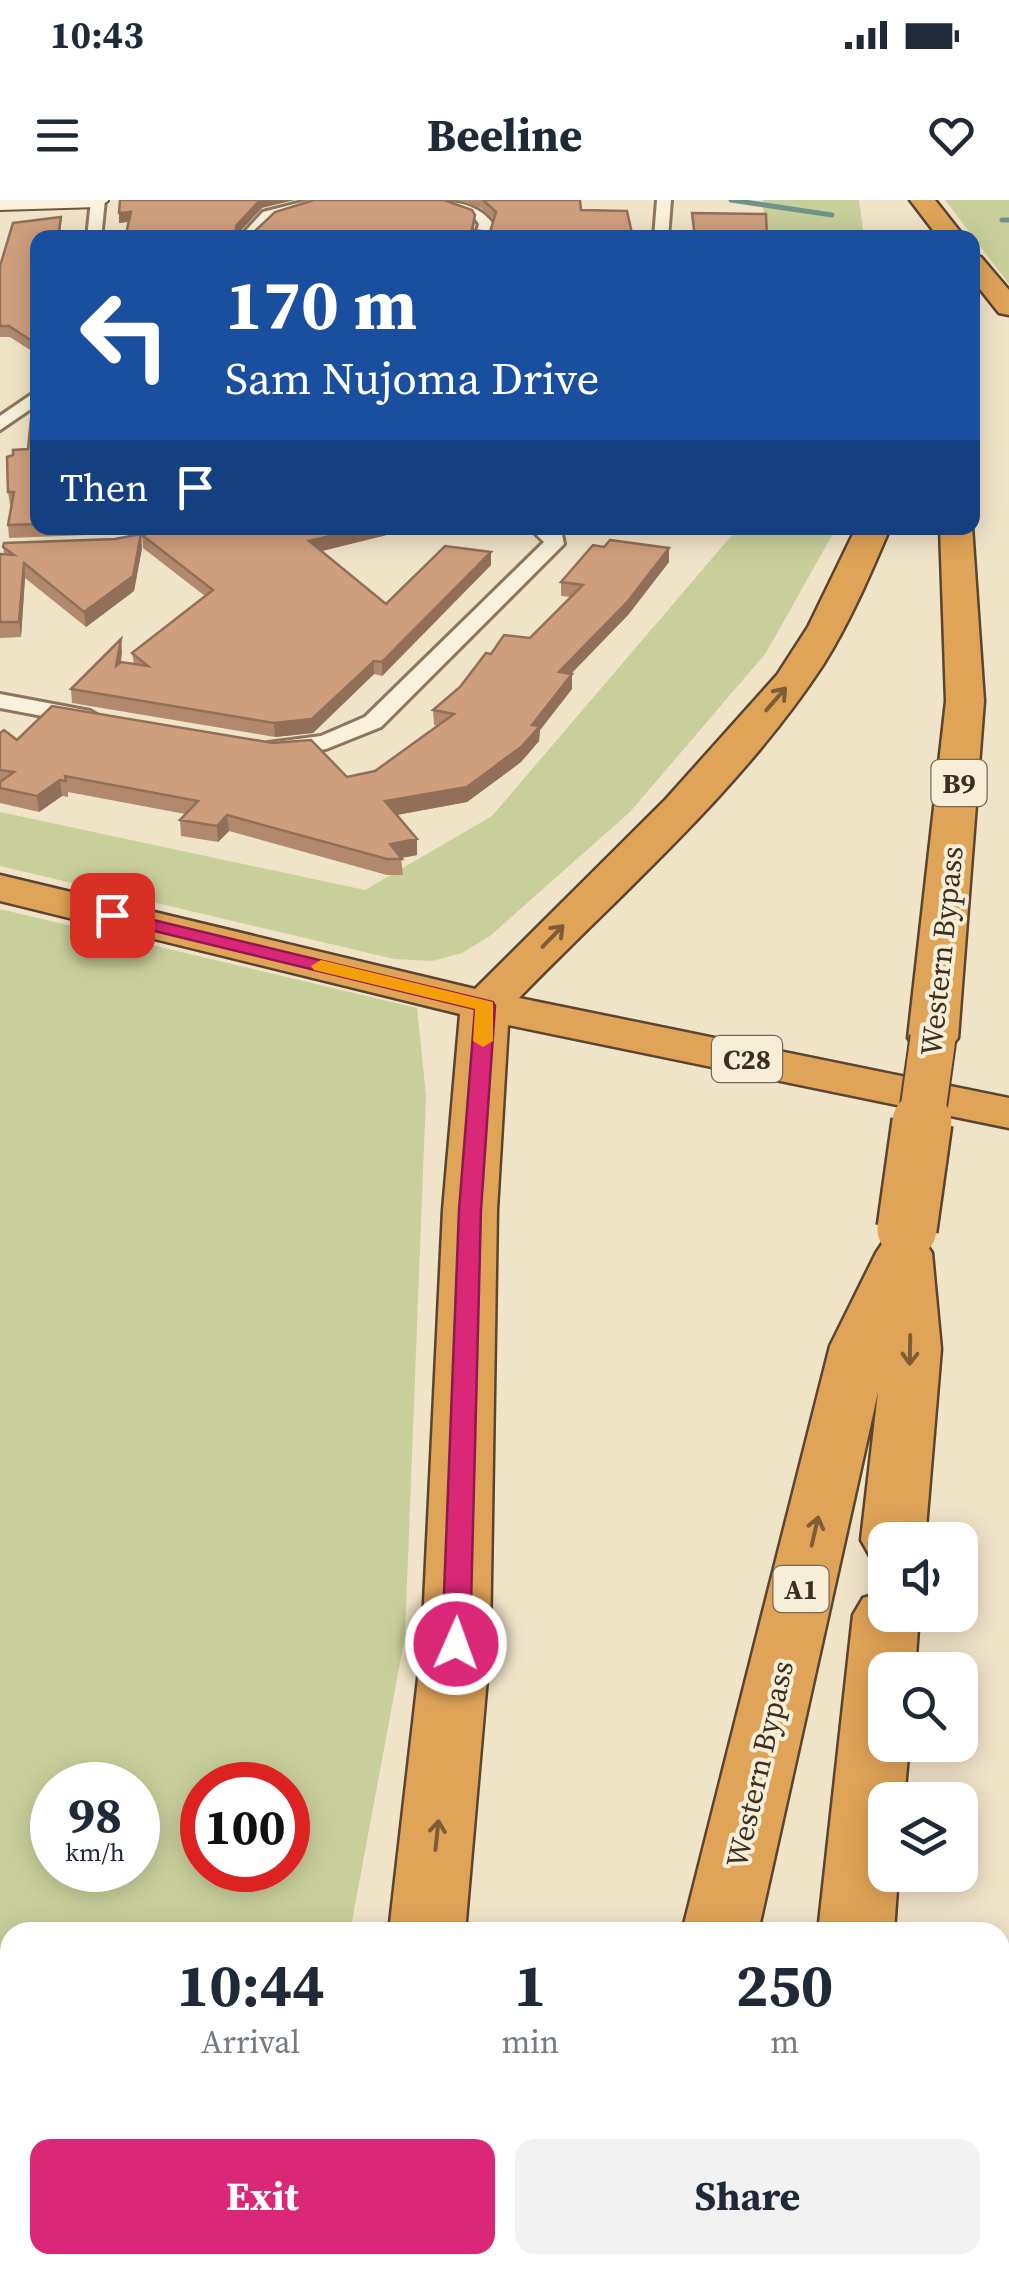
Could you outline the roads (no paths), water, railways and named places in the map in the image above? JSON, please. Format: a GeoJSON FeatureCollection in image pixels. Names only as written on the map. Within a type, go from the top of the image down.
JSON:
{"type":"FeatureCollection","features":[{"type":"Feature","properties":{"kind":"highway"},"geometry":{"type":"LineString","coordinates":[[922,200],[946,230]]}},
{"type":"Feature","properties":{"kind":"highway"},"geometry":{"type":"LineString","coordinates":[[980,272],[1009,307]]}},
{"type":"Feature","properties":{"kind":"highway"},"geometry":{"type":"LineString","coordinates":[[428,1922],[456,1644],[470,1210],[486,1006],[690,798],[792,680],[845,590],[871,535]]}},
{"type":"Feature","properties":{"kind":"highway","name":"Western Bypass"},"geometry":{"type":"LineString","coordinates":[[896,1522],[912,1349],[906,1241],[933,1038],[966,701],[957,535]]}},
{"type":"Feature","properties":{"kind":"highway","name":"C28"},"geometry":{"type":"LineString","coordinates":[[0,888],[486,1006],[1009,1113]]}},
{"type":"Feature","properties":{"kind":"highway","name":"Western Bypass"},"geometry":{"type":"LineString","coordinates":[[722,1922],[858,1346],[906,1241]]}},
{"type":"Feature","properties":{"kind":"highway"},"geometry":{"type":"LineString","coordinates":[[857,1922],[884,1632]]}},
{"type":"Feature","properties":{"kind":"street"},"geometry":{"type":"LineString","coordinates":[[254,230],[268,215],[327,200]]}},
{"type":"Feature","properties":{"kind":"street"},"geometry":{"type":"LineString","coordinates":[[428,200],[479,214],[486,224],[484,230]]}},
{"type":"Feature","properties":{"kind":"street"},"geometry":{"type":"LineString","coordinates":[[662,230],[664,200]]}},
{"type":"Feature","properties":{"kind":"street"},"geometry":{"type":"LineString","coordinates":[[0,204],[98,201],[95,230]]}},
{"type":"Feature","properties":{"kind":"street"},"geometry":{"type":"LineString","coordinates":[[0,425],[30,401]]}},
{"type":"Feature","properties":{"kind":"street"},"geometry":{"type":"LineString","coordinates":[[257,746],[314,746],[349,737],[373,722],[541,559],[554,538],[550,535]]}},
{"type":"Feature","properties":{"kind":"street"},"geometry":{"type":"LineString","coordinates":[[0,701],[111,722]]}},
{"type":"Feature","properties":{"kind":"waterway"},"geometry":{"type":"LineString","coordinates":[[731,200],[832,215]]}},
{"type":"Feature","properties":{"kind":"waterway"},"geometry":{"type":"LineString","coordinates":[[1002,220],[1009,220]]}}]}
